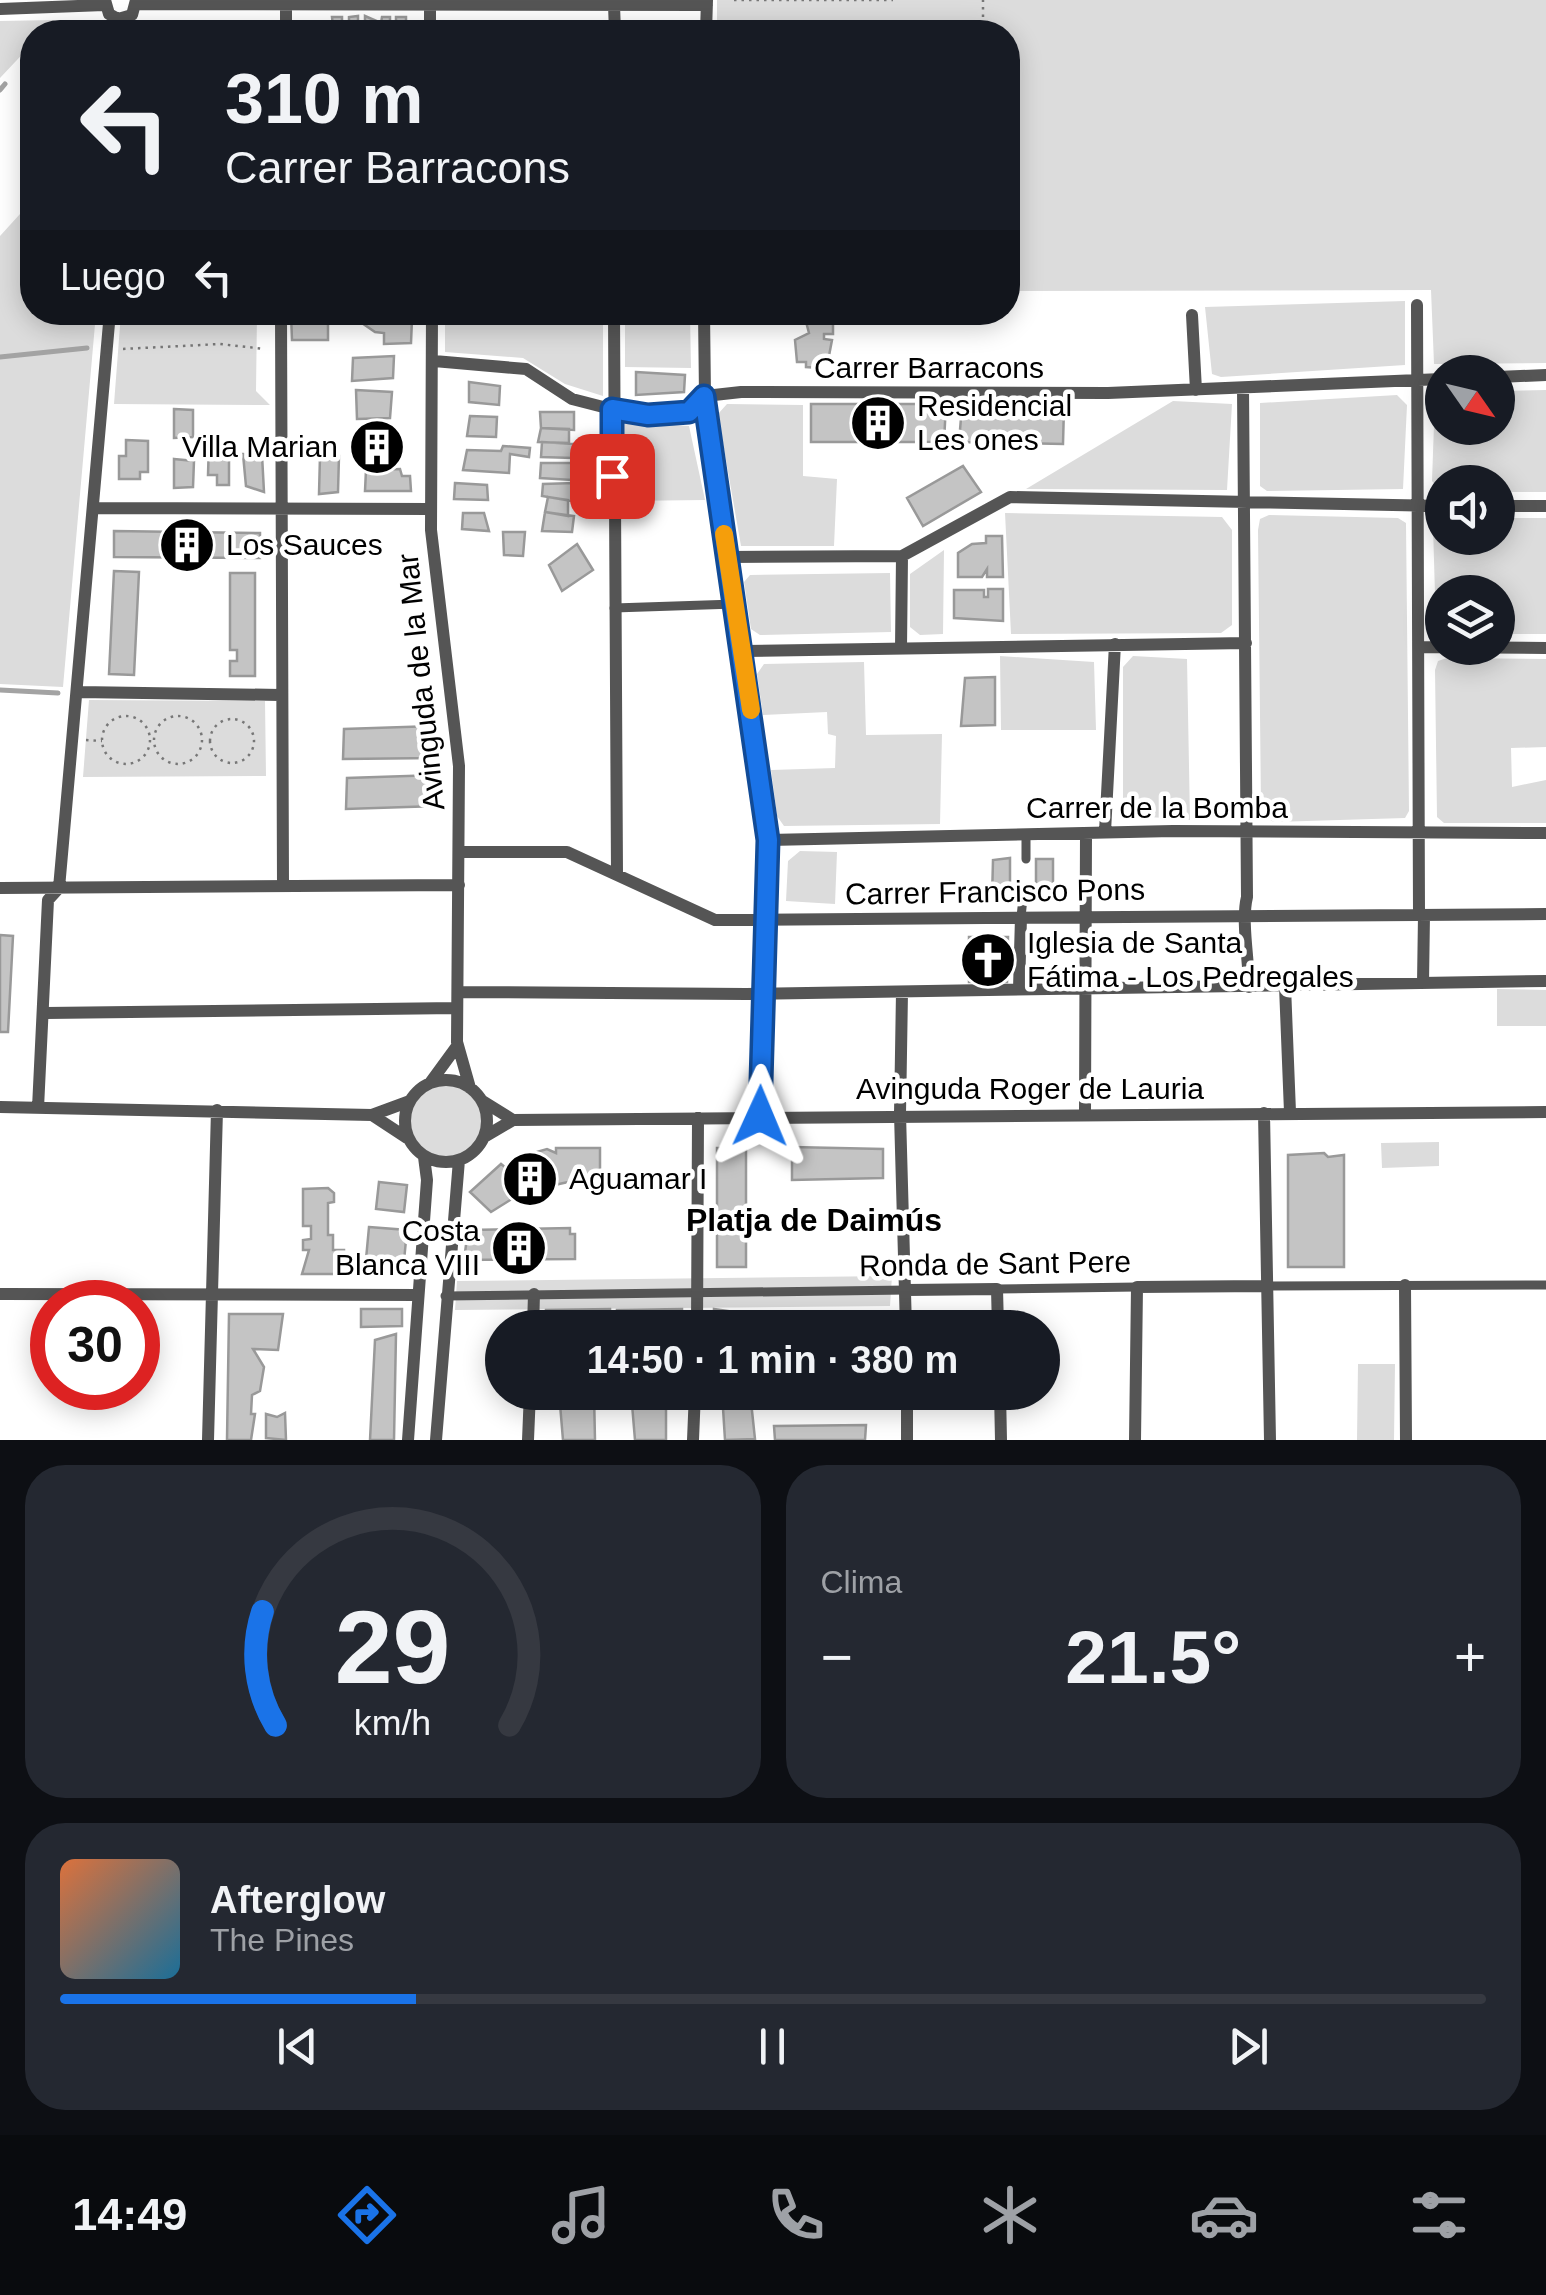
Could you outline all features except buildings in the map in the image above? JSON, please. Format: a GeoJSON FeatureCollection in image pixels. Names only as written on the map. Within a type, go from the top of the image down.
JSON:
{"type":"FeatureCollection","features":[{"type":"Feature","properties":{"kind":"street"},"geometry":{"type":"LineString","coordinates":[[0,9],[104,2],[113,18],[128,17],[136,2],[707,3]]}},
{"type":"Feature","properties":{"kind":"street"},"geometry":{"type":"LineString","coordinates":[[286,4],[286,20]]}},
{"type":"Feature","properties":{"kind":"street"},"geometry":{"type":"LineString","coordinates":[[614,5],[614,20]]}},
{"type":"Feature","properties":{"kind":"street"},"geometry":{"type":"LineString","coordinates":[[1417,305],[1423,983]]}},
{"type":"Feature","properties":{"kind":"street"},"geometry":{"type":"LineString","coordinates":[[1192,315],[1196,390]]}},
{"type":"Feature","properties":{"kind":"street"},"geometry":{"type":"LineString","coordinates":[[38,1108],[46,1013],[48,900],[59,888],[109,325]]}},
{"type":"Feature","properties":{"kind":"street"},"geometry":{"type":"LineString","coordinates":[[281,325],[283,884]]}},
{"type":"Feature","properties":{"kind":"street","name":"Avinguda de la Mar"},"geometry":{"type":"LineString","coordinates":[[433,325],[430,509],[434,574],[455,709],[460,852],[457,1046],[470,1088]]}},
{"type":"Feature","properties":{"kind":"street"},"geometry":{"type":"LineString","coordinates":[[614,325],[618,874]]}},
{"type":"Feature","properties":{"kind":"street"},"geometry":{"type":"LineString","coordinates":[[704,325],[704,396],[744,651],[768,840],[760,1116]]}},
{"type":"Feature","properties":{"kind":"street","name":"Carrer Barracons"},"geometry":{"type":"LineString","coordinates":[[434,362],[526,369],[572,399],[648,415],[689,412],[704,396],[741,392],[1196,390],[1425,380]]}},
{"type":"Feature","properties":{"kind":"street"},"geometry":{"type":"LineString","coordinates":[[1515,376],[1546,375]]}},
{"type":"Feature","properties":{"kind":"street"},"geometry":{"type":"LineString","coordinates":[[1243,388],[1248,832],[1243,913],[1248,931],[1250,987]]}},
{"type":"Feature","properties":{"kind":"street"},"geometry":{"type":"LineString","coordinates":[[727,557],[902,556],[1010,497],[1425,506]]}},
{"type":"Feature","properties":{"kind":"street"},"geometry":{"type":"LineString","coordinates":[[1515,506],[1546,506]]}},
{"type":"Feature","properties":{"kind":"street"},"geometry":{"type":"LineString","coordinates":[[95,508],[430,509]]}},
{"type":"Feature","properties":{"kind":"street"},"geometry":{"type":"LineString","coordinates":[[901,648],[902,556]]}},
{"type":"Feature","properties":{"kind":"street"},"geometry":{"type":"LineString","coordinates":[[614,608],[735,604]]}},
{"type":"Feature","properties":{"kind":"street"},"geometry":{"type":"LineString","coordinates":[[744,651],[1246,643]]}},
{"type":"Feature","properties":{"kind":"street"},"geometry":{"type":"LineString","coordinates":[[1104,832],[1114,644]]}},
{"type":"Feature","properties":{"kind":"street"},"geometry":{"type":"LineString","coordinates":[[1419,647],[1546,648]]}},
{"type":"Feature","properties":{"kind":"street"},"geometry":{"type":"LineString","coordinates":[[79,692],[280,696]]}},
{"type":"Feature","properties":{"kind":"street","name":"Carrer de la Bomba"},"geometry":{"type":"LineString","coordinates":[[768,840],[1104,832],[1546,833]]}},
{"type":"Feature","properties":{"kind":"street"},"geometry":{"type":"LineString","coordinates":[[1085,1113],[1086,833]]}},
{"type":"Feature","properties":{"kind":"street"},"geometry":{"type":"LineString","coordinates":[[1026,834],[1026,859]]}},
{"type":"Feature","properties":{"kind":"street","name":"Carrer Francisco Pons"},"geometry":{"type":"LineString","coordinates":[[460,852],[567,852],[715,920],[1243,913],[1546,914]]}},
{"type":"Feature","properties":{"kind":"street"},"geometry":{"type":"LineString","coordinates":[[0,888],[459,885]]}},
{"type":"Feature","properties":{"kind":"street"},"geometry":{"type":"LineString","coordinates":[[1019,990],[1022,898]]}},
{"type":"Feature","properties":{"kind":"street"},"geometry":{"type":"LineString","coordinates":[[460,992],[762,994],[1546,981]]}},
{"type":"Feature","properties":{"kind":"street"},"geometry":{"type":"LineString","coordinates":[[1284,986],[1290,1112]]}},
{"type":"Feature","properties":{"kind":"street"},"geometry":{"type":"LineString","coordinates":[[902,992],[900,1114],[907,1310]]}},
{"type":"Feature","properties":{"kind":"street"},"geometry":{"type":"LineString","coordinates":[[46,1013],[457,1008]]}},
{"type":"Feature","properties":{"kind":"street"},"geometry":{"type":"LineString","coordinates":[[0,1107],[372,1115],[410,1101],[430,1083],[457,1046]]}},
{"type":"Feature","properties":{"kind":"street"},"geometry":{"type":"LineString","coordinates":[[430,1083],[456,1081],[514,1120],[484,1137],[459,1160],[436,1440]]}},
{"type":"Feature","properties":{"kind":"street"},"geometry":{"type":"LineString","coordinates":[[481,1100],[486,1111],[484,1137]]}},
{"type":"Feature","properties":{"kind":"street"},"geometry":{"type":"LineString","coordinates":[[408,1138],[405,1113],[410,1101]]}},
{"type":"Feature","properties":{"kind":"street"},"geometry":{"type":"LineString","coordinates":[[208,1440],[217,1110]]}},
{"type":"Feature","properties":{"kind":"street","name":"Avinguda Roger de Lauria"},"geometry":{"type":"LineString","coordinates":[[514,1120],[900,1114],[1546,1112]]}},
{"type":"Feature","properties":{"kind":"street"},"geometry":{"type":"LineString","coordinates":[[1264,1113],[1270,1440]]}},
{"type":"Feature","properties":{"kind":"street"},"geometry":{"type":"LineString","coordinates":[[372,1115],[408,1138],[424,1157],[427,1180],[408,1440]]}},
{"type":"Feature","properties":{"kind":"street"},"geometry":{"type":"LineString","coordinates":[[698,1118],[698,1310]]}},
{"type":"Feature","properties":{"kind":"street"},"geometry":{"type":"LineString","coordinates":[[424,1157],[459,1160]]}},
{"type":"Feature","properties":{"kind":"street"},"geometry":{"type":"LineString","coordinates":[[1405,1285],[1406,1440]]}},
{"type":"Feature","properties":{"kind":"street","name":"Ronda de Sant Pere"},"geometry":{"type":"LineString","coordinates":[[445,1296],[1546,1285]]}},
{"type":"Feature","properties":{"kind":"street"},"geometry":{"type":"LineString","coordinates":[[1134,1440],[1136,1287]]}},
{"type":"Feature","properties":{"kind":"street"},"geometry":{"type":"LineString","coordinates":[[997,1289],[998,1310]]}},
{"type":"Feature","properties":{"kind":"street"},"geometry":{"type":"LineString","coordinates":[[0,1294],[418,1295]]}},
{"type":"Feature","properties":{"kind":"street"},"geometry":{"type":"LineString","coordinates":[[533,1310],[534,1294]]}},
{"type":"Feature","properties":{"kind":"street"},"geometry":{"type":"LineString","coordinates":[[528,1440],[529,1410]]}},
{"type":"Feature","properties":{"kind":"street"},"geometry":{"type":"LineString","coordinates":[[693,1440],[694,1410]]}},
{"type":"Feature","properties":{"kind":"street"},"geometry":{"type":"LineString","coordinates":[[907,1410],[907,1440]]}},
{"type":"Feature","properties":{"kind":"street"},"geometry":{"type":"LineString","coordinates":[[1000,1410],[1001,1440]]}},
{"type":"Feature","properties":{"kind":"path"},"geometry":{"type":"LineString","coordinates":[[734,0],[893,0]]}},
{"type":"Feature","properties":{"kind":"path"},"geometry":{"type":"LineString","coordinates":[[107,350],[220,344],[281,351]]}},
{"type":"Feature","properties":{"kind":"path"},"geometry":{"type":"LineString","coordinates":[[152,741],[144,724],[128,716],[108,724],[102,741],[110,758],[124,764],[139,760],[152,741],[158,727],[176,717],[194,722],[202,741],[196,756],[182,764],[166,761],[152,741]]}},
{"type":"Feature","properties":{"kind":"path"},"geometry":{"type":"LineString","coordinates":[[231,718],[244,722],[254,740],[245,759],[232,763],[214,754],[209,741],[218,723],[231,718]]}},
{"type":"Feature","properties":{"kind":"path"},"geometry":{"type":"LineString","coordinates":[[74,739],[102,741]]}},
{"type":"Feature","properties":{"kind":"path"},"geometry":{"type":"LineString","coordinates":[[202,741],[209,741]]}},
{"type":"Feature","properties":{"kind":"shaded area"},"geometry":{"type":"Polygon","coordinates":[[[717,0],[1546,0],[1546,363],[1515,363],[1515,355],[1434,355],[1431,290],[1020,291],[1020,20],[717,20],[717,0]]]}},
{"type":"Feature","properties":{"kind":"shaded area"},"geometry":{"type":"Polygon","coordinates":[[[0,21],[20,21],[20,57],[0,78],[0,21]]]}},
{"type":"Feature","properties":{"kind":"shaded area"},"geometry":{"type":"Polygon","coordinates":[[[20,214],[20,325],[95,325],[63,687],[0,684],[0,236],[20,214]]]}},
{"type":"Feature","properties":{"kind":"shaded area"},"geometry":{"type":"Polygon","coordinates":[[[1405,301],[1405,365],[1221,377],[1212,374],[1205,307],[1405,301]]]}},
{"type":"Feature","properties":{"kind":"shaded area"},"geometry":{"type":"Polygon","coordinates":[[[120,325],[257,325],[256,391],[270,405],[114,404],[120,325]]]}},
{"type":"Feature","properties":{"kind":"shaded area"},"geometry":{"type":"Polygon","coordinates":[[[445,325],[603,325],[603,396],[565,384],[523,358],[445,352],[445,325]]]}},
{"type":"Feature","properties":{"kind":"shaded area"},"geometry":{"type":"Polygon","coordinates":[[[625,325],[690,325],[691,368],[625,367],[625,325]]]}},
{"type":"Feature","properties":{"kind":"shaded area"},"geometry":{"type":"Polygon","coordinates":[[[1546,390],[1546,492],[1515,492],[1515,465],[1433,465],[1433,445],[1515,445],[1515,391],[1546,390]]]}},
{"type":"Feature","properties":{"kind":"shaded area"},"geometry":{"type":"Polygon","coordinates":[[[1397,395],[1407,405],[1403,489],[1267,491],[1260,486],[1260,403],[1397,395]]]}},
{"type":"Feature","properties":{"kind":"shaded area"},"geometry":{"type":"Polygon","coordinates":[[[1173,401],[1232,404],[1227,490],[1026,489],[1173,401]]]}},
{"type":"Feature","properties":{"kind":"shaded area"},"geometry":{"type":"Polygon","coordinates":[[[727,404],[803,405],[803,476],[837,479],[834,546],[741,546],[718,414],[727,404]]]}},
{"type":"Feature","properties":{"kind":"shaded area"},"geometry":{"type":"Polygon","coordinates":[[[624,422],[689,426],[705,500],[623,501],[624,422]]]}},
{"type":"Feature","properties":{"kind":"shaded area"},"geometry":{"type":"Polygon","coordinates":[[[1005,513],[1222,517],[1232,530],[1232,625],[1221,633],[1011,634],[1005,513]]]}},
{"type":"Feature","properties":{"kind":"shaded area"},"geometry":{"type":"Polygon","coordinates":[[[1269,515],[1398,518],[1406,523],[1409,811],[1405,818],[1274,822],[1266,818],[1261,806],[1258,530],[1260,519],[1269,515]]]}},
{"type":"Feature","properties":{"kind":"shaded area"},"geometry":{"type":"Polygon","coordinates":[[[1515,518],[1546,518],[1546,634],[1515,634],[1515,575],[1434,575],[1434,555],[1515,555],[1515,518]]]}},
{"type":"Feature","properties":{"kind":"shaded area"},"geometry":{"type":"Polygon","coordinates":[[[944,550],[943,634],[920,635],[910,627],[910,574],[944,550]]]}},
{"type":"Feature","properties":{"kind":"shaded area"},"geometry":{"type":"Polygon","coordinates":[[[890,573],[891,632],[760,635],[751,629],[744,582],[750,575],[890,573]]]}},
{"type":"Feature","properties":{"kind":"shaded area"},"geometry":{"type":"Polygon","coordinates":[[[1000,656],[1094,662],[1096,730],[1001,730],[1000,656]]]}},
{"type":"Feature","properties":{"kind":"shaded area"},"geometry":{"type":"Polygon","coordinates":[[[1133,656],[1187,659],[1190,820],[1123,815],[1123,667],[1133,656]]]}},
{"type":"Feature","properties":{"kind":"shaded area"},"geometry":{"type":"Polygon","coordinates":[[[1515,659],[1546,659],[1546,747],[1511,748],[1512,787],[1546,780],[1546,823],[1444,823],[1437,817],[1437,665],[1515,665],[1515,659]]]}},
{"type":"Feature","properties":{"kind":"shaded area"},"geometry":{"type":"Polygon","coordinates":[[[864,662],[866,735],[942,734],[940,824],[784,826],[777,816],[771,770],[835,768],[836,736],[828,734],[827,712],[763,715],[757,674],[764,664],[864,662]]]}},
{"type":"Feature","properties":{"kind":"shaded area"},"geometry":{"type":"Polygon","coordinates":[[[89,700],[265,701],[266,776],[83,777],[89,700]]]}},
{"type":"Feature","properties":{"kind":"shaded area"},"geometry":{"type":"Polygon","coordinates":[[[800,851],[837,852],[835,904],[786,901],[788,861],[800,851]]]}},
{"type":"Feature","properties":{"kind":"shaded area"},"geometry":{"type":"Polygon","coordinates":[[[1497,989],[1546,990],[1546,1026],[1497,1026],[1497,989]]]}},
{"type":"Feature","properties":{"kind":"shaded area"},"geometry":{"type":"Polygon","coordinates":[[[446,1080],[462,1083],[475,1092],[484,1105],[484,1137],[475,1150],[462,1159],[446,1162],[430,1159],[417,1150],[408,1137],[405,1121],[408,1105],[417,1092],[430,1083],[446,1080]]]}},
{"type":"Feature","properties":{"kind":"shaded area"},"geometry":{"type":"Polygon","coordinates":[[[1439,1142],[1439,1166],[1382,1168],[1381,1143],[1439,1142]]]}},
{"type":"Feature","properties":{"kind":"shaded area"},"geometry":{"type":"Polygon","coordinates":[[[892,1276],[890,1306],[455,1310],[457,1281],[892,1276]]]}},
{"type":"Feature","properties":{"kind":"shaded area"},"geometry":{"type":"Polygon","coordinates":[[[1358,1364],[1395,1364],[1394,1440],[1357,1440],[1358,1364]]]}},
{"type":"Feature","properties":{"kind":"waterway"},"geometry":{"type":"LineString","coordinates":[[0,90],[5,84]]}},
{"type":"Feature","properties":{"kind":"waterway"},"geometry":{"type":"LineString","coordinates":[[0,357],[87,348]]}},
{"type":"Feature","properties":{"kind":"waterway"},"geometry":{"type":"LineString","coordinates":[[0,690],[58,693]]}},
{"type":"Feature","properties":{"kind":"slow traffic"},"geometry":{"type":"LineString","coordinates":[[724,534],[751,710]]}},
{"type":"Feature","properties":{"kind":"place","name":"Residencial Les ones"},"geometry":{"type":"Point","coordinates":[878,423]}},
{"type":"Feature","properties":{"kind":"place","name":"Villa Marian"},"geometry":{"type":"Point","coordinates":[377,447]}},
{"type":"Feature","properties":{"kind":"place","name":"Los Sauces"},"geometry":{"type":"Point","coordinates":[187,545]}},
{"type":"Feature","properties":{"kind":"place","name":"Iglesia de Santa Fátima - Los Pedregales"},"geometry":{"type":"Point","coordinates":[988,960]}},
{"type":"Feature","properties":{"kind":"place","name":"Aguamar I"},"geometry":{"type":"Point","coordinates":[530,1179]}},
{"type":"Feature","properties":{"kind":"place","name":"Costa Blanca VIII"},"geometry":{"type":"Point","coordinates":[519,1248]}},
{"type":"Feature","properties":{"kind":"district","name":"Platja de Daimús"},"geometry":{"type":"Point","coordinates":[814,1220]}},
{"type":"Feature","properties":{"kind":"route"},"geometry":{"type":"LineString","coordinates":[[612,476],[612,409],[648,415],[689,412],[704,396],[744,651],[768,840],[760,1116]]}}]}
